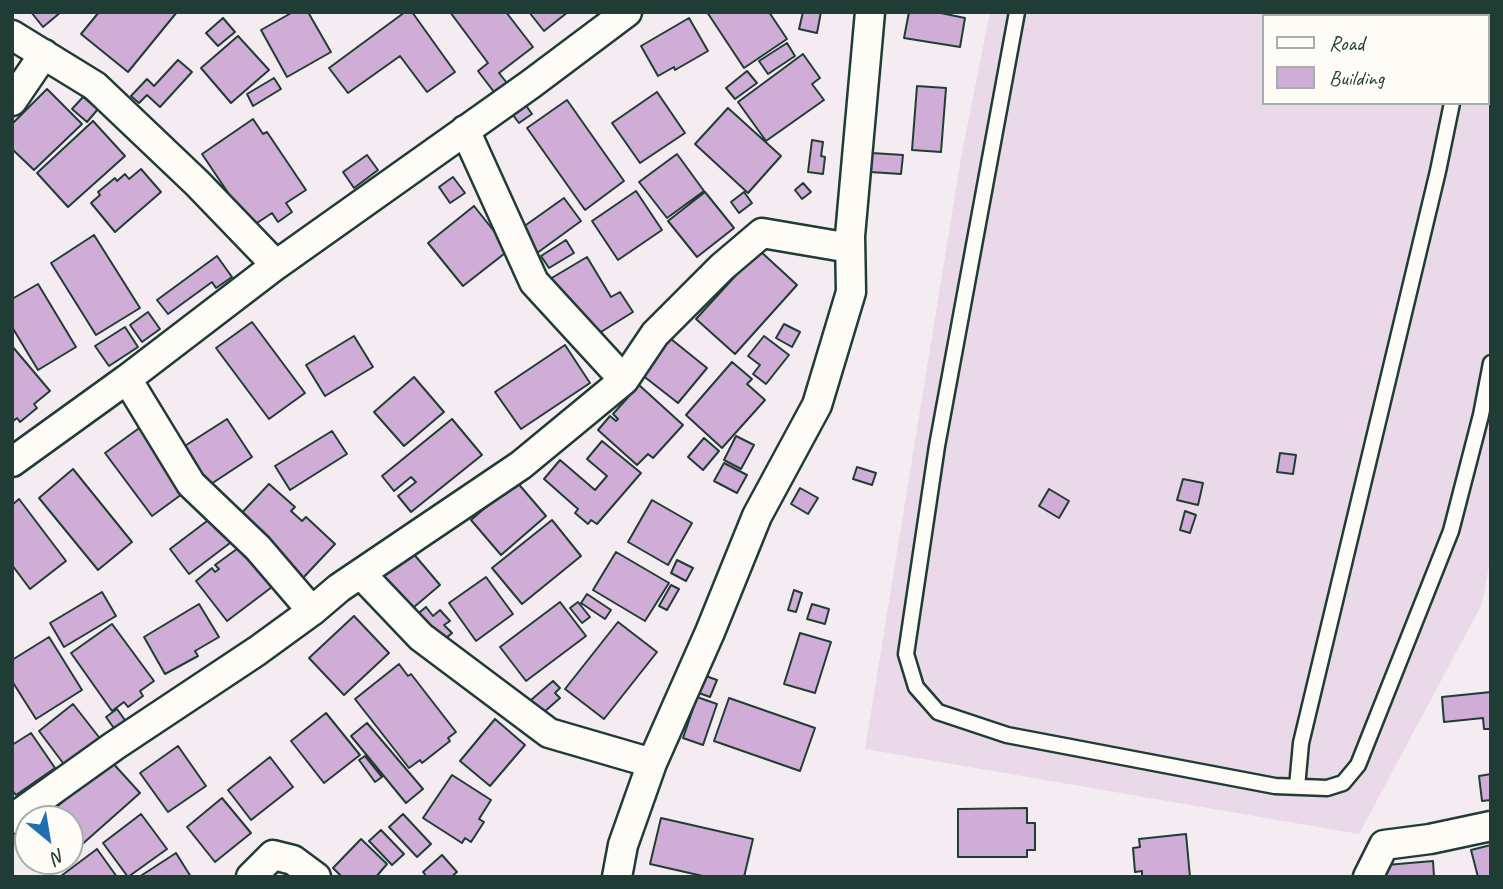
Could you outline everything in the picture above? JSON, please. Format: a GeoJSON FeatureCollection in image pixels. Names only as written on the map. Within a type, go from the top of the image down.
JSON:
{"type":"FeatureCollection","features":[{"type":"Feature","properties":{"kind":"street"},"geometry":{"type":"LineString","coordinates":[[12,462],[127,379],[276,265],[627,12]]}},
{"type":"Feature","properties":{"kind":"street"},"geometry":{"type":"LineString","coordinates":[[617,877],[623,845],[652,763],[710,632],[757,516],[817,405],[851,292],[850,248],[870,12]]}},
{"type":"Feature","properties":{"kind":"street"},"geometry":{"type":"LineString","coordinates":[[12,35],[95,86],[197,183],[276,265]]}},
{"type":"Feature","properties":{"kind":"street"},"geometry":{"type":"LineString","coordinates":[[12,101],[44,54]]}},
{"type":"Feature","properties":{"kind":"street"},"geometry":{"type":"LineString","coordinates":[[465,130],[534,282],[624,380]]}},
{"type":"Feature","properties":{"kind":"street"},"geometry":{"type":"LineString","coordinates":[[12,819],[114,746],[257,651],[339,588],[521,465],[624,380],[655,334],[722,267],[762,233],[850,248]]}},
{"type":"Feature","properties":{"kind":"street"},"geometry":{"type":"LineString","coordinates":[[127,379],[191,484],[258,548],[312,611]]}},
{"type":"Feature","properties":{"kind":"street"},"geometry":{"type":"LineString","coordinates":[[361,574],[421,637],[549,733],[652,763]]}},
{"type":"Feature","properties":{"kind":"street"},"geometry":{"type":"LineString","coordinates":[[1368,877],[1384,845],[1430,839],[1491,826]]}},
{"type":"Feature","properties":{"kind":"street"},"geometry":{"type":"LineString","coordinates":[[251,877],[273,855],[293,860],[316,877]]}},
{"type":"Feature","properties":{"kind":"lane"},"geometry":{"type":"LineString","coordinates":[[1017,12],[937,446],[906,654],[916,687],[938,712],[1007,735],[1275,786],[1327,788],[1343,783],[1358,765],[1451,531],[1481,415],[1491,363]]}},
{"type":"Feature","properties":{"kind":"lane"},"geometry":{"type":"LineString","coordinates":[[1297,787],[1301,743],[1452,105]]}},
{"type":"Feature","properties":{"kind":"shaded area"},"geometry":{"type":"Polygon","coordinates":[[[990,12],[1491,12],[1491,555],[1482,604],[1359,834],[865,749],[961,158],[990,12]]]}},
{"type":"Feature","properties":{"kind":"building"},"geometry":{"type":"Polygon","coordinates":[[[31,12],[61,12],[43,27],[31,12]]]}},
{"type":"Feature","properties":{"kind":"building"},"geometry":{"type":"Polygon","coordinates":[[[99,12],[177,12],[128,72],[81,34],[99,12]]]}},
{"type":"Feature","properties":{"kind":"building"},"geometry":{"type":"Polygon","coordinates":[[[293,12],[308,12],[331,52],[287,77],[261,30],[293,12]]]}},
{"type":"Feature","properties":{"kind":"building"},"geometry":{"type":"Polygon","coordinates":[[[405,12],[412,12],[455,72],[427,92],[400,56],[348,93],[329,68],[405,12]]]}},
{"type":"Feature","properties":{"kind":"building"},"geometry":{"type":"Polygon","coordinates":[[[450,12],[506,12],[533,47],[499,73],[507,83],[494,92],[478,71],[488,63],[450,12]]]}},
{"type":"Feature","properties":{"kind":"building"},"geometry":{"type":"Polygon","coordinates":[[[529,12],[568,12],[544,31],[529,12]]]}},
{"type":"Feature","properties":{"kind":"building"},"geometry":{"type":"Polygon","coordinates":[[[707,12],[769,12],[787,39],[744,68],[707,12]]]}},
{"type":"Feature","properties":{"kind":"building"},"geometry":{"type":"Polygon","coordinates":[[[803,12],[821,12],[817,33],[799,29],[803,12]]]}},
{"type":"Feature","properties":{"kind":"building"},"geometry":{"type":"Polygon","coordinates":[[[909,12],[936,12],[965,18],[960,47],[904,38],[909,12]]]}},
{"type":"Feature","properties":{"kind":"building"},"geometry":{"type":"Polygon","coordinates":[[[223,18],[235,32],[218,46],[206,33],[223,18]]]}},
{"type":"Feature","properties":{"kind":"building"},"geometry":{"type":"Polygon","coordinates":[[[689,18],[708,51],[675,70],[674,67],[658,76],[641,46],[689,18]]]}},
{"type":"Feature","properties":{"kind":"building"},"geometry":{"type":"Polygon","coordinates":[[[238,36],[269,70],[231,103],[201,68],[238,36]]]}},
{"type":"Feature","properties":{"kind":"building"},"geometry":{"type":"Polygon","coordinates":[[[787,43],[795,56],[768,74],[759,61],[787,43]]]}},
{"type":"Feature","properties":{"kind":"building"},"geometry":{"type":"Polygon","coordinates":[[[803,54],[820,78],[812,84],[824,100],[766,141],[738,102],[803,54]]]}},
{"type":"Feature","properties":{"kind":"building"},"geometry":{"type":"Polygon","coordinates":[[[178,60],[192,72],[160,107],[147,95],[139,103],[131,96],[147,79],[154,86],[178,60]]]}},
{"type":"Feature","properties":{"kind":"building"},"geometry":{"type":"Polygon","coordinates":[[[747,71],[757,83],[735,99],[726,88],[747,71]]]}},
{"type":"Feature","properties":{"kind":"building"},"geometry":{"type":"Polygon","coordinates":[[[274,78],[281,89],[253,106],[247,94],[274,78]]]}},
{"type":"Feature","properties":{"kind":"building"},"geometry":{"type":"Polygon","coordinates":[[[917,86],[946,88],[941,152],[912,150],[917,86]]]}},
{"type":"Feature","properties":{"kind":"building"},"geometry":{"type":"Polygon","coordinates":[[[47,89],[82,124],[34,170],[12,149],[12,124],[47,89]]]}},
{"type":"Feature","properties":{"kind":"building"},"geometry":{"type":"Polygon","coordinates":[[[657,92],[685,133],[640,163],[612,123],[657,92]]]}},
{"type":"Feature","properties":{"kind":"building"},"geometry":{"type":"Polygon","coordinates":[[[83,97],[98,109],[87,122],[72,109],[83,97]]]}},
{"type":"Feature","properties":{"kind":"building"},"geometry":{"type":"Polygon","coordinates":[[[520,97],[532,114],[519,123],[506,106],[520,97]]]}},
{"type":"Feature","properties":{"kind":"building"},"geometry":{"type":"Polygon","coordinates":[[[567,100],[624,181],[585,210],[527,128],[567,100]]]}},
{"type":"Feature","properties":{"kind":"building"},"geometry":{"type":"Polygon","coordinates":[[[728,108],[781,156],[748,193],[695,144],[728,108]]]}},
{"type":"Feature","properties":{"kind":"building"},"geometry":{"type":"Polygon","coordinates":[[[253,119],[263,134],[267,132],[306,190],[286,203],[292,212],[278,222],[272,213],[251,227],[202,154],[253,119]]]}},
{"type":"Feature","properties":{"kind":"building"},"geometry":{"type":"Polygon","coordinates":[[[93,121],[125,156],[68,207],[37,173],[93,121]]]}},
{"type":"Feature","properties":{"kind":"building"},"geometry":{"type":"Polygon","coordinates":[[[812,140],[823,142],[823,174],[808,172],[812,140]]]}},
{"type":"Feature","properties":{"kind":"building"},"geometry":{"type":"Polygon","coordinates":[[[872,153],[903,155],[901,174],[870,172],[872,153]]]}},
{"type":"Feature","properties":{"kind":"building"},"geometry":{"type":"Polygon","coordinates":[[[677,154],[704,191],[667,218],[639,182],[677,154]]]}},
{"type":"Feature","properties":{"kind":"building"},"geometry":{"type":"Polygon","coordinates":[[[367,155],[378,170],[354,188],[343,172],[367,155]]]}},
{"type":"Feature","properties":{"kind":"building"},"geometry":{"type":"Polygon","coordinates":[[[141,169],[161,192],[115,232],[91,203],[100,195],[98,192],[115,178],[117,181],[125,174],[129,179],[141,169]]]}},
{"type":"Feature","properties":{"kind":"building"},"geometry":{"type":"Polygon","coordinates":[[[453,177],[465,193],[450,203],[439,187],[453,177]]]}},
{"type":"Feature","properties":{"kind":"building"},"geometry":{"type":"Polygon","coordinates":[[[803,183],[811,192],[802,199],[795,190],[803,183]]]}},
{"type":"Feature","properties":{"kind":"building"},"geometry":{"type":"Polygon","coordinates":[[[636,191],[662,230],[618,260],[592,221],[636,191]]]}},
{"type":"Feature","properties":{"kind":"building"},"geometry":{"type":"Polygon","coordinates":[[[705,192],[734,228],[697,257],[668,221],[705,192]]]}},
{"type":"Feature","properties":{"kind":"building"},"geometry":{"type":"Polygon","coordinates":[[[744,192],[752,203],[739,213],[731,202],[744,192]]]}},
{"type":"Feature","properties":{"kind":"building"},"geometry":{"type":"Polygon","coordinates":[[[564,198],[581,221],[533,256],[516,232],[564,198]]]}},
{"type":"Feature","properties":{"kind":"building"},"geometry":{"type":"Polygon","coordinates":[[[474,206],[509,250],[463,286],[428,243],[474,206]]]}},
{"type":"Feature","properties":{"kind":"building"},"geometry":{"type":"Polygon","coordinates":[[[94,235],[140,308],[96,335],[51,263],[94,235]]]}},
{"type":"Feature","properties":{"kind":"building"},"geometry":{"type":"Polygon","coordinates":[[[566,240],[574,253],[549,268],[541,256],[566,240]]]}},
{"type":"Feature","properties":{"kind":"building"},"geometry":{"type":"Polygon","coordinates":[[[759,250],[797,285],[735,354],[696,319],[759,250]]]}},
{"type":"Feature","properties":{"kind":"building"},"geometry":{"type":"Polygon","coordinates":[[[217,256],[232,277],[216,288],[212,282],[168,314],[157,300],[217,256]]]}},
{"type":"Feature","properties":{"kind":"building"},"geometry":{"type":"Polygon","coordinates":[[[587,257],[611,297],[620,292],[633,312],[588,340],[550,279],[587,257]]]}},
{"type":"Feature","properties":{"kind":"building"},"geometry":{"type":"Polygon","coordinates":[[[38,284],[76,347],[38,370],[12,327],[12,299],[38,284]]]}},
{"type":"Feature","properties":{"kind":"building"},"geometry":{"type":"Polygon","coordinates":[[[148,312],[160,329],[142,342],[130,325],[148,312]]]}},
{"type":"Feature","properties":{"kind":"building"},"geometry":{"type":"Polygon","coordinates":[[[252,322],[305,393],[269,419],[216,348],[252,322]]]}},
{"type":"Feature","properties":{"kind":"building"},"geometry":{"type":"Polygon","coordinates":[[[784,324],[800,332],[792,347],[776,338],[784,324]]]}},
{"type":"Feature","properties":{"kind":"building"},"geometry":{"type":"Polygon","coordinates":[[[125,327],[138,347],[109,366],[95,346],[125,327]]]}},
{"type":"Feature","properties":{"kind":"building"},"geometry":{"type":"Polygon","coordinates":[[[666,335],[707,368],[678,403],[637,371],[666,335]]]}},
{"type":"Feature","properties":{"kind":"building"},"geometry":{"type":"Polygon","coordinates":[[[354,336],[373,367],[325,396],[306,365],[354,336]]]}},
{"type":"Feature","properties":{"kind":"building"},"geometry":{"type":"Polygon","coordinates":[[[764,336],[789,355],[766,384],[753,374],[760,365],[748,356],[764,336]]]}},
{"type":"Feature","properties":{"kind":"building"},"geometry":{"type":"Polygon","coordinates":[[[565,345],[590,383],[521,429],[495,392],[565,345]]]}},
{"type":"Feature","properties":{"kind":"building"},"geometry":{"type":"Polygon","coordinates":[[[12,346],[50,391],[34,404],[37,408],[20,422],[17,418],[12,422],[12,346]]]}},
{"type":"Feature","properties":{"kind":"building"},"geometry":{"type":"Polygon","coordinates":[[[732,362],[752,379],[747,384],[765,400],[722,448],[686,415],[732,362]]]}},
{"type":"Feature","properties":{"kind":"building"},"geometry":{"type":"Polygon","coordinates":[[[414,377],[444,412],[404,446],[374,412],[414,377]]]}},
{"type":"Feature","properties":{"kind":"building"},"geometry":{"type":"Polygon","coordinates":[[[639,385],[683,425],[653,458],[648,454],[637,465],[598,430],[610,416],[616,421],[618,419],[613,414],[639,385]]]}},
{"type":"Feature","properties":{"kind":"building"},"geometry":{"type":"Polygon","coordinates":[[[227,419],[252,457],[205,488],[180,449],[227,419]]]}},
{"type":"Feature","properties":{"kind":"building"},"geometry":{"type":"Polygon","coordinates":[[[452,419],[482,455],[411,512],[398,496],[416,482],[411,477],[394,491],[382,476],[452,419]]]}},
{"type":"Feature","properties":{"kind":"building"},"geometry":{"type":"Polygon","coordinates":[[[142,426],[189,489],[152,516],[105,453],[142,426]]]}},
{"type":"Feature","properties":{"kind":"building"},"geometry":{"type":"Polygon","coordinates":[[[332,431],[347,454],[290,490],[275,466],[332,431]]]}},
{"type":"Feature","properties":{"kind":"building"},"geometry":{"type":"Polygon","coordinates":[[[736,436],[754,445],[741,469],[724,460],[736,436]]]}},
{"type":"Feature","properties":{"kind":"building"},"geometry":{"type":"Polygon","coordinates":[[[704,438],[719,451],[703,470],[688,457],[704,438]]]}},
{"type":"Feature","properties":{"kind":"building"},"geometry":{"type":"Polygon","coordinates":[[[602,441],[641,473],[597,524],[591,520],[588,524],[575,513],[578,509],[544,479],[560,460],[595,490],[607,476],[587,459],[602,441]]]}},
{"type":"Feature","properties":{"kind":"building"},"geometry":{"type":"Polygon","coordinates":[[[1280,453],[1296,455],[1293,474],[1277,472],[1280,453]]]}},
{"type":"Feature","properties":{"kind":"building"},"geometry":{"type":"Polygon","coordinates":[[[724,463],[747,475],[737,493],[714,481],[724,463]]]}},
{"type":"Feature","properties":{"kind":"building"},"geometry":{"type":"Polygon","coordinates":[[[857,467],[876,473],[872,485],[853,479],[857,467]]]}},
{"type":"Feature","properties":{"kind":"building"},"geometry":{"type":"Polygon","coordinates":[[[73,469],[132,542],[98,570],[39,498],[73,469]]]}},
{"type":"Feature","properties":{"kind":"building"},"geometry":{"type":"Polygon","coordinates":[[[1183,479],[1203,483],[1198,505],[1177,500],[1183,479]]]}},
{"type":"Feature","properties":{"kind":"building"},"geometry":{"type":"Polygon","coordinates":[[[516,481],[546,516],[501,555],[471,520],[516,481]]]}},
{"type":"Feature","properties":{"kind":"building"},"geometry":{"type":"Polygon","coordinates":[[[269,484],[295,507],[291,511],[302,521],[306,517],[335,544],[302,579],[236,519],[269,484]]]}},
{"type":"Feature","properties":{"kind":"building"},"geometry":{"type":"Polygon","coordinates":[[[800,488],[818,498],[808,514],[791,504],[800,488]]]}},
{"type":"Feature","properties":{"kind":"building"},"geometry":{"type":"Polygon","coordinates":[[[1049,489],[1069,501],[1059,518],[1039,506],[1049,489]]]}},
{"type":"Feature","properties":{"kind":"building"},"geometry":{"type":"Polygon","coordinates":[[[19,499],[66,561],[30,589],[12,565],[12,505],[19,499]]]}},
{"type":"Feature","properties":{"kind":"building"},"geometry":{"type":"Polygon","coordinates":[[[652,500],[692,523],[668,565],[628,542],[652,500]]]}},
{"type":"Feature","properties":{"kind":"building"},"geometry":{"type":"Polygon","coordinates":[[[1185,511],[1196,515],[1190,533],[1180,530],[1185,511]]]}},
{"type":"Feature","properties":{"kind":"building"},"geometry":{"type":"Polygon","coordinates":[[[215,515],[234,540],[189,574],[170,549],[215,515]]]}},
{"type":"Feature","properties":{"kind":"building"},"geometry":{"type":"Polygon","coordinates":[[[552,520],[581,556],[522,604],[492,568],[552,520]]]}},
{"type":"Feature","properties":{"kind":"building"},"geometry":{"type":"Polygon","coordinates":[[[241,546],[272,587],[227,621],[196,581],[212,568],[215,572],[219,569],[215,565],[241,546]]]}},
{"type":"Feature","properties":{"kind":"building"},"geometry":{"type":"Polygon","coordinates":[[[412,552],[440,585],[407,613],[379,580],[412,552]]]}},
{"type":"Feature","properties":{"kind":"building"},"geometry":{"type":"Polygon","coordinates":[[[616,552],[669,583],[645,621],[593,590],[616,552]]]}},
{"type":"Feature","properties":{"kind":"building"},"geometry":{"type":"Polygon","coordinates":[[[677,560],[693,568],[686,581],[671,573],[677,560]]]}},
{"type":"Feature","properties":{"kind":"building"},"geometry":{"type":"Polygon","coordinates":[[[486,577],[513,614],[476,641],[449,603],[486,577]]]}},
{"type":"Feature","properties":{"kind":"building"},"geometry":{"type":"Polygon","coordinates":[[[671,585],[679,589],[667,610],[659,606],[671,585]]]}},
{"type":"Feature","properties":{"kind":"building"},"geometry":{"type":"Polygon","coordinates":[[[794,590],[802,593],[796,612],[788,610],[794,590]]]}},
{"type":"Feature","properties":{"kind":"building"},"geometry":{"type":"Polygon","coordinates":[[[102,592],[116,616],[64,647],[50,623],[102,592]]]}},
{"type":"Feature","properties":{"kind":"building"},"geometry":{"type":"Polygon","coordinates":[[[587,594],[611,610],[605,619],[581,603],[587,594]]]}},
{"type":"Feature","properties":{"kind":"building"},"geometry":{"type":"Polygon","coordinates":[[[560,602],[586,636],[526,681],[500,647],[560,602]]]}},
{"type":"Feature","properties":{"kind":"building"},"geometry":{"type":"Polygon","coordinates":[[[578,602],[590,617],[582,623],[570,608],[578,602]]]}},
{"type":"Feature","properties":{"kind":"building"},"geometry":{"type":"Polygon","coordinates":[[[199,604],[219,637],[195,651],[198,656],[165,674],[144,637],[199,604]]]}},
{"type":"Feature","properties":{"kind":"building"},"geometry":{"type":"Polygon","coordinates":[[[812,604],[829,609],[825,624],[807,619],[812,604]]]}},
{"type":"Feature","properties":{"kind":"building"},"geometry":{"type":"Polygon","coordinates":[[[426,607],[433,616],[440,610],[450,621],[444,625],[452,633],[438,645],[414,617],[426,607]]]}},
{"type":"Feature","properties":{"kind":"building"},"geometry":{"type":"Polygon","coordinates":[[[354,616],[389,653],[344,695],[309,658],[354,616]]]}},
{"type":"Feature","properties":{"kind":"building"},"geometry":{"type":"Polygon","coordinates":[[[618,622],[657,652],[604,719],[565,689],[618,622]]]}},
{"type":"Feature","properties":{"kind":"building"},"geometry":{"type":"Polygon","coordinates":[[[112,624],[154,681],[140,691],[143,696],[128,707],[124,702],[112,711],[71,653],[112,624]]]}},
{"type":"Feature","properties":{"kind":"building"},"geometry":{"type":"Polygon","coordinates":[[[800,633],[831,642],[815,693],[784,684],[800,633]]]}},
{"type":"Feature","properties":{"kind":"building"},"geometry":{"type":"Polygon","coordinates":[[[49,637],[82,690],[36,719],[12,681],[12,660],[49,637]]]}},
{"type":"Feature","properties":{"kind":"building"},"geometry":{"type":"Polygon","coordinates":[[[399,664],[408,676],[411,674],[456,732],[448,738],[450,741],[422,763],[420,760],[409,768],[355,699],[399,664]]]}},
{"type":"Feature","properties":{"kind":"building"},"geometry":{"type":"Polygon","coordinates":[[[703,675],[717,680],[710,697],[696,692],[703,675]]]}},
{"type":"Feature","properties":{"kind":"building"},"geometry":{"type":"Polygon","coordinates":[[[553,681],[560,688],[555,693],[560,698],[543,713],[531,700],[553,681]]]}},
{"type":"Feature","properties":{"kind":"building"},"geometry":{"type":"Polygon","coordinates":[[[1491,692],[1491,729],[1484,729],[1483,718],[1444,722],[1442,697],[1491,692]]]}},
{"type":"Feature","properties":{"kind":"building"},"geometry":{"type":"Polygon","coordinates":[[[697,697],[717,704],[703,745],[683,738],[697,697]]]}},
{"type":"Feature","properties":{"kind":"building"},"geometry":{"type":"Polygon","coordinates":[[[729,698],[815,728],[800,771],[714,741],[729,698]]]}},
{"type":"Feature","properties":{"kind":"building"},"geometry":{"type":"Polygon","coordinates":[[[73,704],[102,741],[66,767],[39,731],[73,704]]]}},
{"type":"Feature","properties":{"kind":"building"},"geometry":{"type":"Polygon","coordinates":[[[117,709],[127,723],[116,731],[106,717],[117,709]]]}},
{"type":"Feature","properties":{"kind":"building"},"geometry":{"type":"Polygon","coordinates":[[[326,713],[360,755],[324,783],[291,741],[326,713]]]}},
{"type":"Feature","properties":{"kind":"building"},"geometry":{"type":"Polygon","coordinates":[[[495,719],[525,745],[490,786],[460,761],[495,719]]]}},
{"type":"Feature","properties":{"kind":"building"},"geometry":{"type":"Polygon","coordinates":[[[367,723],[423,789],[406,803],[351,736],[367,723]]]}},
{"type":"Feature","properties":{"kind":"building"},"geometry":{"type":"Polygon","coordinates":[[[31,733],[55,768],[16,795],[12,790],[12,745],[31,733]]]}},
{"type":"Feature","properties":{"kind":"building"},"geometry":{"type":"Polygon","coordinates":[[[178,746],[206,786],[168,812],[140,773],[178,746]]]}},
{"type":"Feature","properties":{"kind":"building"},"geometry":{"type":"Polygon","coordinates":[[[365,756],[382,777],[375,782],[359,760],[365,756]]]}},
{"type":"Feature","properties":{"kind":"building"},"geometry":{"type":"Polygon","coordinates":[[[270,757],[293,787],[251,820],[228,790],[270,757]]]}},
{"type":"Feature","properties":{"kind":"building"},"geometry":{"type":"Polygon","coordinates":[[[110,760],[140,793],[84,843],[84,805],[59,805],[110,760]]]}},
{"type":"Feature","properties":{"kind":"building"},"geometry":{"type":"Polygon","coordinates":[[[1491,774],[1491,800],[1482,801],[1479,776],[1491,774]]]}},
{"type":"Feature","properties":{"kind":"building"},"geometry":{"type":"Polygon","coordinates":[[[452,775],[491,800],[479,819],[484,822],[471,842],[465,838],[462,843],[423,818],[452,775]]]}},
{"type":"Feature","properties":{"kind":"building"},"geometry":{"type":"Polygon","coordinates":[[[222,798],[251,833],[215,862],[187,827],[222,798]]]}},
{"type":"Feature","properties":{"kind":"building"},"geometry":{"type":"Polygon","coordinates":[[[1027,808],[1027,823],[1035,823],[1035,850],[1027,850],[1027,857],[958,857],[958,809],[1027,808]]]}},
{"type":"Feature","properties":{"kind":"building"},"geometry":{"type":"Polygon","coordinates":[[[141,814],[167,849],[128,877],[103,843],[141,814]]]}},
{"type":"Feature","properties":{"kind":"building"},"geometry":{"type":"Polygon","coordinates":[[[403,814],[431,844],[417,857],[389,827],[403,814]]]}},
{"type":"Feature","properties":{"kind":"building"},"geometry":{"type":"Polygon","coordinates":[[[661,818],[753,839],[744,877],[707,877],[650,864],[661,818]]]}},
{"type":"Feature","properties":{"kind":"building"},"geometry":{"type":"Polygon","coordinates":[[[381,830],[404,854],[392,865],[369,841],[381,830]]]}},
{"type":"Feature","properties":{"kind":"building"},"geometry":{"type":"Polygon","coordinates":[[[1186,834],[1190,877],[1142,877],[1142,871],[1135,872],[1133,848],[1140,847],[1139,839],[1186,834]]]}},
{"type":"Feature","properties":{"kind":"building"},"geometry":{"type":"Polygon","coordinates":[[[361,839],[387,864],[376,877],[342,877],[333,868],[361,839]]]}},
{"type":"Feature","properties":{"kind":"building"},"geometry":{"type":"Polygon","coordinates":[[[1491,845],[1491,877],[1478,877],[1471,850],[1491,845]]]}},
{"type":"Feature","properties":{"kind":"building"},"geometry":{"type":"Polygon","coordinates":[[[97,849],[117,877],[61,876],[84,875],[84,859],[97,849]]]}},
{"type":"Feature","properties":{"kind":"building"},"geometry":{"type":"Polygon","coordinates":[[[176,853],[191,877],[139,877],[176,853]]]}},
{"type":"Feature","properties":{"kind":"building"},"geometry":{"type":"Polygon","coordinates":[[[442,855],[457,872],[451,877],[427,877],[423,872],[442,855]]]}},
{"type":"Feature","properties":{"kind":"building"},"geometry":{"type":"Polygon","coordinates":[[[1433,861],[1434,877],[1375,877],[1375,866],[1433,861]]]}}]}
